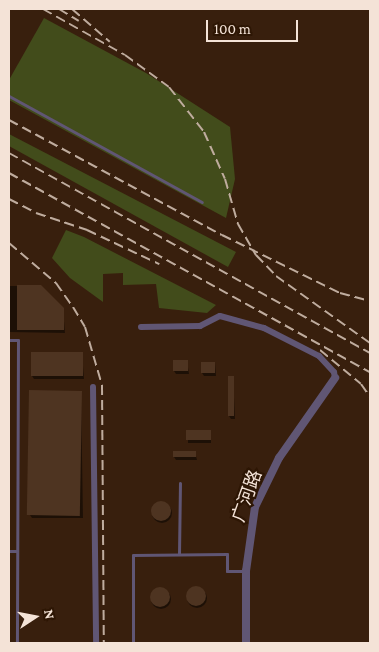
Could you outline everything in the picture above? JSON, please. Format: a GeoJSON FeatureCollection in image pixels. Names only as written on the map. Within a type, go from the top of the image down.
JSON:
{"type":"FeatureCollection","features":[{"type":"Feature","properties":{"kind":"street"},"geometry":{"type":"LineString","coordinates":[[141,327],[200,326],[220,316],[264,328],[319,356],[334,372],[334,378]]}},
{"type":"Feature","properties":{"kind":"street","name":"广河路"},"geometry":{"type":"LineString","coordinates":[[246,643],[246,571],[251,522],[262,490],[279,458],[334,378]]}},
{"type":"Feature","properties":{"kind":"street"},"geometry":{"type":"LineString","coordinates":[[93,387],[96,643]]}},
{"type":"Feature","properties":{"kind":"lane"},"geometry":{"type":"LineString","coordinates":[[9,96],[202,202]]}},
{"type":"Feature","properties":{"kind":"lane"},"geometry":{"type":"LineString","coordinates":[[9,340],[18,340],[17,643]]}},
{"type":"Feature","properties":{"kind":"lane"},"geometry":{"type":"LineString","coordinates":[[179,554],[180,483]]}},
{"type":"Feature","properties":{"kind":"lane"},"geometry":{"type":"LineString","coordinates":[[9,551],[17,551]]}},
{"type":"Feature","properties":{"kind":"lane"},"geometry":{"type":"LineString","coordinates":[[133,643],[133,555],[227,554],[227,571],[246,571]]}},
{"type":"Feature","properties":{"kind":"green space"},"geometry":{"type":"Polygon","coordinates":[[[44,18],[146,73],[230,127],[235,179],[226,218],[9,100],[9,80],[44,18]]]}},
{"type":"Feature","properties":{"kind":"green space"},"geometry":{"type":"Polygon","coordinates":[[[9,134],[236,252],[228,267],[9,146],[9,134]]]}},
{"type":"Feature","properties":{"kind":"green space"},"geometry":{"type":"Polygon","coordinates":[[[66,230],[84,237],[216,305],[207,313],[159,308],[156,284],[123,285],[123,273],[103,274],[103,302],[70,278],[52,258],[66,230]]]}},
{"type":"Feature","properties":{"kind":"building"},"geometry":{"type":"Polygon","coordinates":[[[17,285],[41,285],[64,308],[64,330],[17,330],[17,285]]]}},
{"type":"Feature","properties":{"kind":"building"},"geometry":{"type":"Polygon","coordinates":[[[31,352],[83,352],[83,376],[31,376],[31,352]]]}},
{"type":"Feature","properties":{"kind":"building"},"geometry":{"type":"Polygon","coordinates":[[[173,360],[188,360],[188,371],[173,371],[173,360]]]}},
{"type":"Feature","properties":{"kind":"building"},"geometry":{"type":"Polygon","coordinates":[[[201,362],[215,362],[215,373],[201,373],[201,362]]]}},
{"type":"Feature","properties":{"kind":"building"},"geometry":{"type":"Polygon","coordinates":[[[228,376],[234,376],[234,416],[228,416],[228,376]]]}},
{"type":"Feature","properties":{"kind":"building"},"geometry":{"type":"Polygon","coordinates":[[[29,390],[82,391],[80,516],[27,515],[29,390]]]}},
{"type":"Feature","properties":{"kind":"building"},"geometry":{"type":"Polygon","coordinates":[[[186,430],[211,430],[211,440],[186,440],[186,430]]]}},
{"type":"Feature","properties":{"kind":"building"},"geometry":{"type":"Polygon","coordinates":[[[173,451],[196,451],[196,457],[173,457],[173,451]]]}},
{"type":"Feature","properties":{"kind":"building"},"geometry":{"type":"Polygon","coordinates":[[[161,501],[168,504],[171,511],[168,518],[161,521],[154,518],[151,511],[154,504],[161,501]]]}},
{"type":"Feature","properties":{"kind":"building"},"geometry":{"type":"Polygon","coordinates":[[[196,586],[203,589],[206,596],[203,603],[196,606],[189,603],[186,596],[189,589],[196,586]]]}},
{"type":"Feature","properties":{"kind":"building"},"geometry":{"type":"Polygon","coordinates":[[[160,587],[167,590],[170,597],[167,604],[160,607],[153,604],[150,597],[153,590],[160,587]]]}},
{"type":"Feature","properties":{"kind":"railway"},"geometry":{"type":"LineString","coordinates":[[43,9],[125,55],[169,87],[204,132],[225,179],[238,224],[256,255],[276,276],[370,343]]}},
{"type":"Feature","properties":{"kind":"railway"},"geometry":{"type":"LineString","coordinates":[[59,9],[79,21]]}},
{"type":"Feature","properties":{"kind":"railway"},"geometry":{"type":"LineString","coordinates":[[72,9],[110,42]]}},
{"type":"Feature","properties":{"kind":"railway"},"geometry":{"type":"LineString","coordinates":[[9,120],[222,235],[340,293],[370,301]]}},
{"type":"Feature","properties":{"kind":"railway"},"geometry":{"type":"LineString","coordinates":[[9,153],[370,353]]}},
{"type":"Feature","properties":{"kind":"railway"},"geometry":{"type":"LineString","coordinates":[[9,173],[370,372]]}},
{"type":"Feature","properties":{"kind":"railway"},"geometry":{"type":"LineString","coordinates":[[9,199],[36,213],[87,230],[159,264]]}},
{"type":"Feature","properties":{"kind":"railway"},"geometry":{"type":"LineString","coordinates":[[9,243],[56,283],[73,307],[85,327],[102,385],[104,643]]}},
{"type":"Feature","properties":{"kind":"railway"},"geometry":{"type":"LineString","coordinates":[[320,350],[361,384],[370,397]]}}]}
